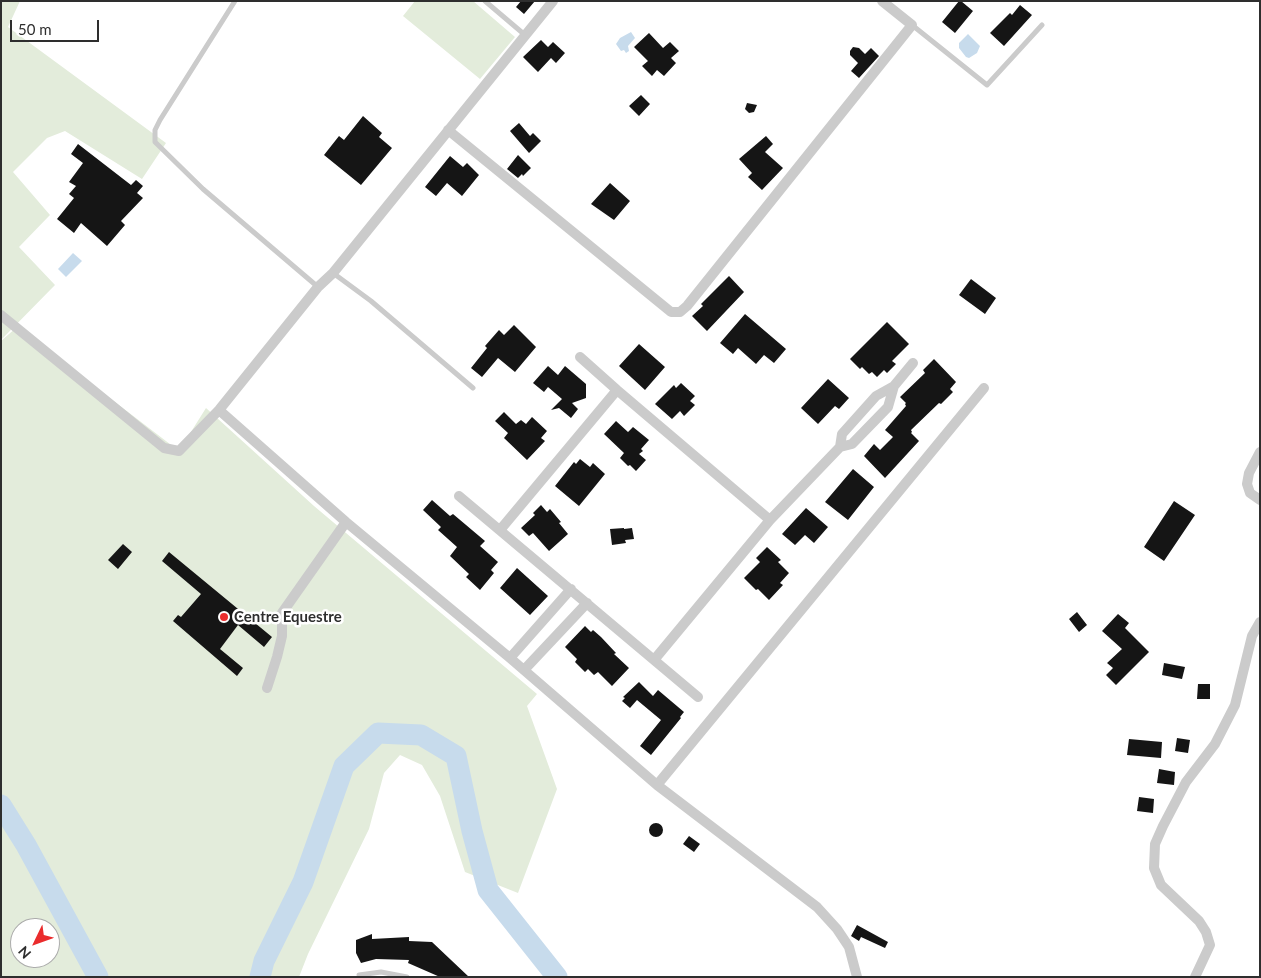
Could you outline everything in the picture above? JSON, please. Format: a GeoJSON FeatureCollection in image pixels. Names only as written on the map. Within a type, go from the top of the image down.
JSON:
{"type":"FeatureCollection","features":[{"type":"Feature","properties":{"kind":"street"},"geometry":{"type":"LineString","coordinates":[[1,315],[164,448],[179,451],[219,410],[318,287],[333,273],[553,1]]}},
{"type":"Feature","properties":{"kind":"street"},"geometry":{"type":"LineString","coordinates":[[448,130],[670,312],[680,312],[687,306],[912,25],[882,1]]}},
{"type":"Feature","properties":{"kind":"street"},"geometry":{"type":"LineString","coordinates":[[580,357],[770,520]]}},
{"type":"Feature","properties":{"kind":"street"},"geometry":{"type":"LineString","coordinates":[[840,446],[852,444],[888,407],[894,386],[912,363]]}},
{"type":"Feature","properties":{"kind":"street"},"geometry":{"type":"LineString","coordinates":[[654,660],[770,520],[840,446],[842,434],[876,396],[894,386]]}},
{"type":"Feature","properties":{"kind":"street"},"geometry":{"type":"LineString","coordinates":[[657,785],[984,388]]}},
{"type":"Feature","properties":{"kind":"street"},"geometry":{"type":"LineString","coordinates":[[500,530],[617,390]]}},
{"type":"Feature","properties":{"kind":"street"},"geometry":{"type":"LineString","coordinates":[[219,410],[346,522],[510,658],[657,785],[817,907],[837,929],[849,947],[857,977]]}},
{"type":"Feature","properties":{"kind":"street"},"geometry":{"type":"LineString","coordinates":[[1260,452],[1249,473],[1247,484],[1250,493],[1260,500]]}},
{"type":"Feature","properties":{"kind":"street"},"geometry":{"type":"LineString","coordinates":[[459,496],[698,697]]}},
{"type":"Feature","properties":{"kind":"street"},"geometry":{"type":"LineString","coordinates":[[266,688],[282,636],[282,613],[346,522]]}},
{"type":"Feature","properties":{"kind":"street"},"geometry":{"type":"LineString","coordinates":[[510,658],[570,589]]}},
{"type":"Feature","properties":{"kind":"street"},"geometry":{"type":"LineString","coordinates":[[524,670],[587,603]]}},
{"type":"Feature","properties":{"kind":"street"},"geometry":{"type":"LineString","coordinates":[[1195,977],[1210,945],[1206,932],[1198,922],[1161,885],[1154,868],[1155,844],[1186,782],[1215,744],[1235,705],[1252,636],[1260,622]]}},
{"type":"Feature","properties":{"kind":"lane"},"geometry":{"type":"LineString","coordinates":[[235,1],[160,120],[155,130],[155,142],[203,188],[318,287]]}},
{"type":"Feature","properties":{"kind":"lane"},"geometry":{"type":"LineString","coordinates":[[485,1],[525,35]]}},
{"type":"Feature","properties":{"kind":"lane"},"geometry":{"type":"LineString","coordinates":[[912,25],[987,85],[1042,25]]}},
{"type":"Feature","properties":{"kind":"lane"},"geometry":{"type":"LineString","coordinates":[[333,273],[371,301],[473,388]]}},
{"type":"Feature","properties":{"kind":"lane"},"geometry":{"type":"LineString","coordinates":[[358,975],[381,972],[407,977]]}},
{"type":"Feature","properties":{"kind":"green space"},"geometry":{"type":"Polygon","coordinates":[[[1,1],[20,1],[8,27],[166,143],[142,179],[65,131],[47,138],[13,172],[50,215],[19,247],[55,285],[1,340],[1,1]]]}},
{"type":"Feature","properties":{"kind":"green space"},"geometry":{"type":"Polygon","coordinates":[[[415,1],[473,1],[515,37],[480,79],[403,16],[415,1]]]}},
{"type":"Feature","properties":{"kind":"green space","name":"Centre Equestre"},"geometry":{"type":"Polygon","coordinates":[[[17,327],[179,451],[206,408],[314,506],[537,694],[527,706],[557,789],[518,893],[465,872],[440,796],[422,765],[400,755],[384,773],[369,829],[308,954],[299,977],[1,977],[1,341],[17,327]]]}},
{"type":"Feature","properties":{"kind":"water"},"geometry":{"type":"Polygon","coordinates":[[[631,32],[635,38],[628,46],[629,51],[626,53],[624,50],[621,51],[616,44],[620,38],[631,32]]]}},
{"type":"Feature","properties":{"kind":"water"},"geometry":{"type":"Polygon","coordinates":[[[968,34],[980,46],[977,53],[969,58],[959,48],[959,43],[968,34]]]}},
{"type":"Feature","properties":{"kind":"water"},"geometry":{"type":"Polygon","coordinates":[[[73,253],[82,261],[66,277],[58,269],[73,253]]]}},
{"type":"Feature","properties":{"kind":"building"},"geometry":{"type":"Polygon","coordinates":[[[521,1],[535,1],[524,14],[516,7],[521,1]]]}},
{"type":"Feature","properties":{"kind":"building"},"geometry":{"type":"Polygon","coordinates":[[[959,1],[973,11],[955,33],[942,22],[959,1]]]}},
{"type":"Feature","properties":{"kind":"building"},"geometry":{"type":"Polygon","coordinates":[[[1020,5],[1032,15],[1004,46],[990,33],[1010,13],[1012,15],[1020,5]]]}},
{"type":"Feature","properties":{"kind":"building"},"geometry":{"type":"Polygon","coordinates":[[[649,33],[663,48],[670,42],[679,51],[671,58],[676,63],[664,76],[657,70],[652,76],[642,66],[648,61],[634,47],[649,33]]]}},
{"type":"Feature","properties":{"kind":"building"},"geometry":{"type":"Polygon","coordinates":[[[541,40],[548,47],[553,42],[565,53],[556,63],[551,58],[538,72],[523,57],[541,40]]]}},
{"type":"Feature","properties":{"kind":"building"},"geometry":{"type":"Polygon","coordinates":[[[853,47],[859,48],[865,54],[871,48],[879,56],[859,78],[851,71],[858,63],[850,55],[853,47]]]}},
{"type":"Feature","properties":{"kind":"building"},"geometry":{"type":"Polygon","coordinates":[[[641,95],[650,104],[639,116],[629,106],[641,95]]]}},
{"type":"Feature","properties":{"kind":"building"},"geometry":{"type":"Polygon","coordinates":[[[747,103],[757,105],[754,112],[749,113],[745,109],[747,103]]]}},
{"type":"Feature","properties":{"kind":"building"},"geometry":{"type":"Polygon","coordinates":[[[363,116],[382,133],[379,137],[392,148],[361,185],[324,155],[339,136],[344,140],[363,116]]]}},
{"type":"Feature","properties":{"kind":"building"},"geometry":{"type":"Polygon","coordinates":[[[519,123],[530,136],[533,133],[541,141],[529,153],[510,131],[519,123]]]}},
{"type":"Feature","properties":{"kind":"building"},"geometry":{"type":"Polygon","coordinates":[[[766,136],[773,144],[765,152],[783,168],[762,190],[748,177],[752,173],[739,159],[766,136]]]}},
{"type":"Feature","properties":{"kind":"building"},"geometry":{"type":"Polygon","coordinates":[[[78,144],[131,185],[136,180],[143,186],[137,193],[143,198],[121,221],[125,225],[107,246],[81,223],[74,233],[57,219],[74,198],[69,194],[76,186],[69,182],[83,163],[71,154],[78,144]]]}},
{"type":"Feature","properties":{"kind":"building"},"geometry":{"type":"Polygon","coordinates":[[[518,155],[531,168],[518,178],[507,169],[518,155]]]}},
{"type":"Feature","properties":{"kind":"building"},"geometry":{"type":"Polygon","coordinates":[[[450,156],[463,167],[467,163],[479,175],[462,196],[447,183],[436,196],[425,187],[450,156]]]}},
{"type":"Feature","properties":{"kind":"building"},"geometry":{"type":"Polygon","coordinates":[[[610,183],[630,201],[614,220],[591,204],[610,183]]]}},
{"type":"Feature","properties":{"kind":"building"},"geometry":{"type":"Polygon","coordinates":[[[729,276],[744,292],[707,331],[692,316],[703,306],[701,304],[729,276]]]}},
{"type":"Feature","properties":{"kind":"building"},"geometry":{"type":"Polygon","coordinates":[[[971,279],[996,298],[985,314],[959,295],[971,279]]]}},
{"type":"Feature","properties":{"kind":"building"},"geometry":{"type":"Polygon","coordinates":[[[745,314],[786,349],[774,363],[764,355],[756,364],[738,348],[733,354],[720,343],[745,314]]]}},
{"type":"Feature","properties":{"kind":"building"},"geometry":{"type":"Polygon","coordinates":[[[887,322],[909,344],[892,361],[896,364],[887,373],[884,370],[877,377],[872,372],[869,374],[862,367],[860,369],[850,359],[887,322]]]}},
{"type":"Feature","properties":{"kind":"building"},"geometry":{"type":"Polygon","coordinates":[[[514,325],[536,347],[515,372],[498,358],[482,377],[471,368],[487,348],[485,346],[499,330],[504,335],[514,325]]]}},
{"type":"Feature","properties":{"kind":"building"},"geometry":{"type":"Polygon","coordinates":[[[639,344],[665,367],[645,390],[619,366],[639,344]]]}},
{"type":"Feature","properties":{"kind":"building"},"geometry":{"type":"Polygon","coordinates":[[[934,359],[956,382],[950,389],[953,392],[911,430],[911,433],[919,441],[885,478],[864,456],[874,444],[880,450],[893,437],[885,430],[906,406],[906,403],[900,397],[925,373],[923,370],[934,359]]]}},
{"type":"Feature","properties":{"kind":"building"},"geometry":{"type":"Polygon","coordinates":[[[548,366],[558,375],[565,366],[586,384],[586,398],[572,403],[578,409],[571,418],[559,408],[551,410],[562,399],[548,387],[544,392],[533,383],[548,366]]]}},
{"type":"Feature","properties":{"kind":"building"},"geometry":{"type":"Polygon","coordinates":[[[828,379],[849,398],[839,409],[835,406],[818,424],[801,408],[828,379]]]}},
{"type":"Feature","properties":{"kind":"building"},"geometry":{"type":"Polygon","coordinates":[[[681,383],[695,396],[690,401],[695,405],[684,416],[680,411],[672,419],[655,404],[674,385],[676,388],[681,383]]]}},
{"type":"Feature","properties":{"kind":"building"},"geometry":{"type":"Polygon","coordinates":[[[504,412],[516,424],[521,420],[526,424],[532,417],[547,431],[541,438],[545,441],[527,460],[504,438],[508,433],[495,421],[504,412]]]}},
{"type":"Feature","properties":{"kind":"building"},"geometry":{"type":"Polygon","coordinates":[[[616,421],[628,432],[633,427],[649,440],[641,449],[643,451],[639,454],[646,460],[636,471],[620,458],[624,453],[604,434],[616,421]]]}},
{"type":"Feature","properties":{"kind":"building"},"geometry":{"type":"Polygon","coordinates":[[[580,459],[590,467],[593,463],[605,474],[579,506],[555,486],[574,462],[576,464],[580,459]]]}},
{"type":"Feature","properties":{"kind":"building"},"geometry":{"type":"Polygon","coordinates":[[[853,469],[874,487],[848,520],[825,502],[853,469]]]}},
{"type":"Feature","properties":{"kind":"building"},"geometry":{"type":"Polygon","coordinates":[[[432,500],[450,516],[453,514],[485,541],[480,546],[498,562],[491,570],[494,573],[480,590],[466,577],[469,574],[450,556],[457,547],[438,530],[441,527],[423,510],[432,500]]]}},
{"type":"Feature","properties":{"kind":"building"},"geometry":{"type":"Polygon","coordinates":[[[1174,501],[1195,515],[1164,561],[1144,547],[1174,501]]]}},
{"type":"Feature","properties":{"kind":"building"},"geometry":{"type":"Polygon","coordinates":[[[541,505],[547,512],[550,509],[568,534],[549,551],[533,533],[529,536],[521,528],[535,515],[533,513],[541,505]]]}},
{"type":"Feature","properties":{"kind":"building"},"geometry":{"type":"Polygon","coordinates":[[[806,508],[828,527],[814,543],[805,535],[795,545],[782,534],[806,508]]]}},
{"type":"Feature","properties":{"kind":"building"},"geometry":{"type":"Polygon","coordinates":[[[632,528],[634,539],[625,540],[626,543],[612,545],[610,529],[632,528]]]}},
{"type":"Feature","properties":{"kind":"building"},"geometry":{"type":"Polygon","coordinates":[[[123,544],[132,552],[118,569],[108,560],[123,544]]]}},
{"type":"Feature","properties":{"kind":"building"},"geometry":{"type":"Polygon","coordinates":[[[767,547],[781,560],[778,562],[789,573],[780,583],[783,585],[769,600],[744,578],[760,562],[756,558],[767,547]]]}},
{"type":"Feature","properties":{"kind":"building"},"geometry":{"type":"Polygon","coordinates":[[[169,552],[272,637],[264,647],[238,625],[220,649],[243,668],[237,676],[173,621],[178,615],[181,617],[201,594],[162,561],[169,552]]]}},
{"type":"Feature","properties":{"kind":"building"},"geometry":{"type":"Polygon","coordinates":[[[517,568],[548,596],[530,615],[500,588],[517,568]]]}},
{"type":"Feature","properties":{"kind":"building"},"geometry":{"type":"Polygon","coordinates":[[[1077,612],[1087,625],[1079,632],[1069,619],[1077,612]]]}},
{"type":"Feature","properties":{"kind":"building"},"geometry":{"type":"Polygon","coordinates":[[[1118,614],[1129,623],[1125,628],[1149,652],[1116,685],[1106,675],[1113,668],[1107,663],[1122,649],[1102,631],[1118,614]]]}},
{"type":"Feature","properties":{"kind":"building"},"geometry":{"type":"Polygon","coordinates":[[[585,626],[591,632],[593,630],[601,637],[616,653],[614,654],[629,668],[612,686],[598,672],[594,675],[588,669],[585,672],[575,662],[577,659],[565,647],[585,626]]]}},
{"type":"Feature","properties":{"kind":"building"},"geometry":{"type":"Polygon","coordinates":[[[1164,663],[1185,667],[1182,679],[1162,675],[1164,663]]]}},
{"type":"Feature","properties":{"kind":"building"},"geometry":{"type":"Polygon","coordinates":[[[639,682],[653,696],[658,690],[684,712],[651,755],[640,746],[661,720],[637,700],[630,708],[622,701],[625,698],[623,697],[639,682]]]}},
{"type":"Feature","properties":{"kind":"building"},"geometry":{"type":"Polygon","coordinates":[[[1198,684],[1210,684],[1210,699],[1197,699],[1198,684]]]}},
{"type":"Feature","properties":{"kind":"building"},"geometry":{"type":"Polygon","coordinates":[[[1177,738],[1190,740],[1188,753],[1175,751],[1177,738]]]}},
{"type":"Feature","properties":{"kind":"building"},"geometry":{"type":"Polygon","coordinates":[[[1129,739],[1162,742],[1161,758],[1127,755],[1129,739]]]}},
{"type":"Feature","properties":{"kind":"building"},"geometry":{"type":"Polygon","coordinates":[[[1159,769],[1175,772],[1174,785],[1157,783],[1159,769]]]}},
{"type":"Feature","properties":{"kind":"building"},"geometry":{"type":"Polygon","coordinates":[[[1139,797],[1154,799],[1153,813],[1137,811],[1139,797]]]}},
{"type":"Feature","properties":{"kind":"building"},"geometry":{"type":"Polygon","coordinates":[[[656,823],[661,825],[663,830],[661,835],[656,837],[651,835],[649,830],[651,825],[656,823]]]}},
{"type":"Feature","properties":{"kind":"building"},"geometry":{"type":"Polygon","coordinates":[[[689,836],[700,844],[694,852],[683,844],[689,836]]]}},
{"type":"Feature","properties":{"kind":"building"},"geometry":{"type":"Polygon","coordinates":[[[857,925],[888,942],[885,948],[861,937],[859,941],[851,936],[857,925]]]}},
{"type":"Feature","properties":{"kind":"building"},"geometry":{"type":"Polygon","coordinates":[[[372,934],[372,939],[409,937],[409,941],[432,942],[469,977],[440,977],[408,963],[409,960],[376,959],[361,963],[356,953],[356,940],[372,934]]]}},
{"type":"Feature","properties":{"kind":"waterway"},"geometry":{"type":"LineString","coordinates":[[260,977],[264,961],[303,882],[344,766],[378,733],[421,735],[456,756],[472,831],[488,890],[557,977]]}},
{"type":"Feature","properties":{"kind":"waterway"},"geometry":{"type":"LineString","coordinates":[[1,805],[26,845],[98,977]]}},
{"type":"Feature","properties":{"kind":"place","name":"Centre Equestre"},"geometry":{"type":"Point","coordinates":[224,617]}}]}
